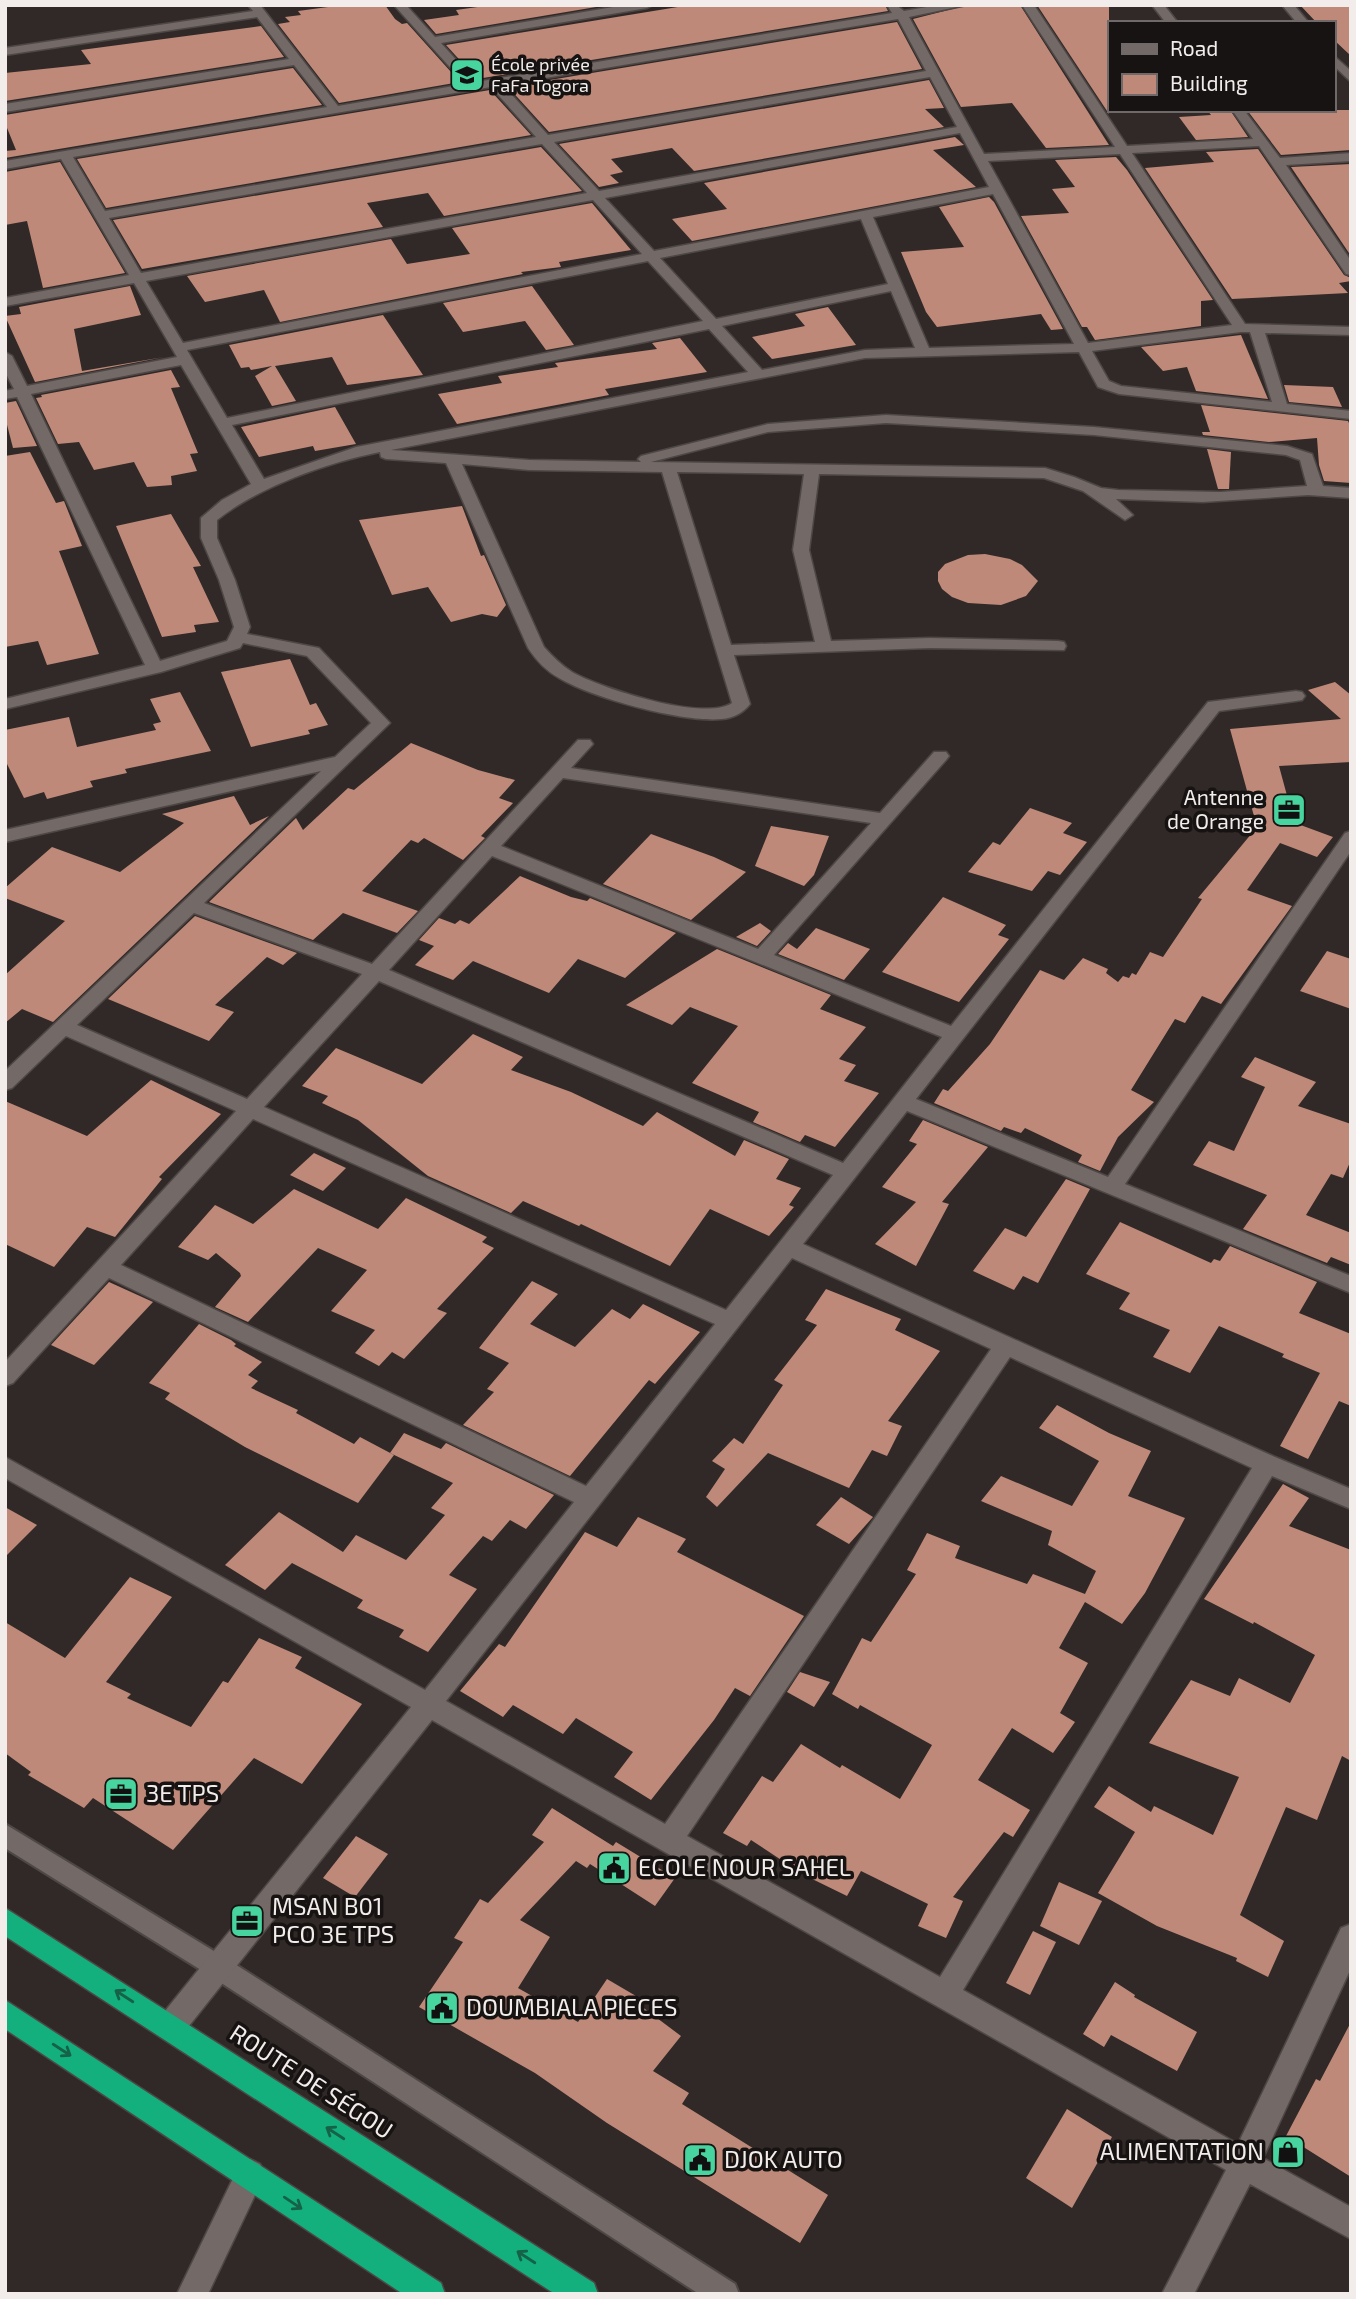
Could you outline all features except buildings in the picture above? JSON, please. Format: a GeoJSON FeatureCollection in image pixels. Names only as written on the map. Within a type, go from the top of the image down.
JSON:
{"type":"FeatureCollection","features":[{"type":"Feature","properties":{"kind":"highway","name":"ROUTE DE SÉGOU"},"geometry":{"type":"LineString","coordinates":[[5,1921],[583,2294]]}},
{"type":"Feature","properties":{"kind":"highway"},"geometry":{"type":"LineString","coordinates":[[5,2013],[430,2294]]}},
{"type":"Feature","properties":{"kind":"street"},"geometry":{"type":"LineString","coordinates":[[400,5],[474,87]]}},
{"type":"Feature","properties":{"kind":"street"},"geometry":{"type":"LineString","coordinates":[[432,41],[647,5]]}},
{"type":"Feature","properties":{"kind":"street"},"geometry":{"type":"LineString","coordinates":[[889,5],[902,15],[1103,384],[1112,388],[1351,415]]}},
{"type":"Feature","properties":{"kind":"street"},"geometry":{"type":"LineString","coordinates":[[5,165],[960,5]]}},
{"type":"Feature","properties":{"kind":"street"},"geometry":{"type":"LineString","coordinates":[[1028,5],[1123,149],[1249,328],[1281,407]]}},
{"type":"Feature","properties":{"kind":"street"},"geometry":{"type":"LineString","coordinates":[[1158,5],[1170,21]]}},
{"type":"Feature","properties":{"kind":"street"},"geometry":{"type":"LineString","coordinates":[[5,52],[257,9],[335,110]]}},
{"type":"Feature","properties":{"kind":"street"},"geometry":{"type":"LineString","coordinates":[[1335,60],[1351,78]]}},
{"type":"Feature","properties":{"kind":"street"},"geometry":{"type":"LineString","coordinates":[[5,108],[297,61]]}},
{"type":"Feature","properties":{"kind":"street"},"geometry":{"type":"LineString","coordinates":[[99,216],[933,73]]}},
{"type":"Feature","properties":{"kind":"street"},"geometry":{"type":"LineString","coordinates":[[494,83],[758,374]]}},
{"type":"Feature","properties":{"kind":"street"},"geometry":{"type":"LineString","coordinates":[[1240,112],[1351,271]]}},
{"type":"Feature","properties":{"kind":"street"},"geometry":{"type":"LineString","coordinates":[[5,302],[964,129]]}},
{"type":"Feature","properties":{"kind":"street"},"geometry":{"type":"LineString","coordinates":[[980,158],[1262,142]]}},
{"type":"Feature","properties":{"kind":"street"},"geometry":{"type":"LineString","coordinates":[[65,155],[260,486]]}},
{"type":"Feature","properties":{"kind":"street"},"geometry":{"type":"LineString","coordinates":[[1276,162],[1351,157]]}},
{"type":"Feature","properties":{"kind":"street"},"geometry":{"type":"LineString","coordinates":[[5,395],[180,354],[997,189]]}},
{"type":"Feature","properties":{"kind":"street"},"geometry":{"type":"LineString","coordinates":[[866,215],[924,352]]}},
{"type":"Feature","properties":{"kind":"street"},"geometry":{"type":"LineString","coordinates":[[222,423],[898,286]]}},
{"type":"Feature","properties":{"kind":"street"},"geometry":{"type":"LineString","coordinates":[[5,704],[155,668],[233,644],[243,627],[227,579],[209,538],[209,518],[228,503],[260,486],[356,452],[865,354],[1083,348],[1249,328],[1351,331]]}},
{"type":"Feature","properties":{"kind":"street"},"geometry":{"type":"LineString","coordinates":[[5,356],[155,668]]}},
{"type":"Feature","properties":{"kind":"street"},"geometry":{"type":"LineString","coordinates":[[620,466],[768,428],[886,419],[1094,431],[1287,451],[1307,457],[1316,489]]}},
{"type":"Feature","properties":{"kind":"street"},"geometry":{"type":"LineString","coordinates":[[356,452],[528,465],[1045,473],[1077,482],[1101,493],[1125,515]]}},
{"type":"Feature","properties":{"kind":"street"},"geometry":{"type":"LineString","coordinates":[[452,459],[536,648],[550,665],[573,679],[635,699],[685,712],[725,714],[741,704],[668,467]]}},
{"type":"Feature","properties":{"kind":"street"},"geometry":{"type":"LineString","coordinates":[[812,468],[801,550],[824,645]]}},
{"type":"Feature","properties":{"kind":"street"},"geometry":{"type":"LineString","coordinates":[[1101,493],[1203,498],[1316,489],[1351,493]]}},
{"type":"Feature","properties":{"kind":"street"},"geometry":{"type":"LineString","coordinates":[[5,1083],[381,723],[313,652],[237,637]]}},
{"type":"Feature","properties":{"kind":"street"},"geometry":{"type":"LineString","coordinates":[[724,650],[930,643],[1058,646]]}},
{"type":"Feature","properties":{"kind":"street"},"geometry":{"type":"LineString","coordinates":[[171,2026],[429,1704],[1214,706],[1296,696]]}},
{"type":"Feature","properties":{"kind":"street"},"geometry":{"type":"LineString","coordinates":[[5,1377],[584,744]]}},
{"type":"Feature","properties":{"kind":"street"},"geometry":{"type":"LineString","coordinates":[[761,958],[940,756]]}},
{"type":"Feature","properties":{"kind":"street"},"geometry":{"type":"LineString","coordinates":[[5,836],[342,761]]}},
{"type":"Feature","properties":{"kind":"street"},"geometry":{"type":"LineString","coordinates":[[559,772],[884,819]]}},
{"type":"Feature","properties":{"kind":"street"},"geometry":{"type":"LineString","coordinates":[[1112,1187],[1343,858],[1351,837]]}},
{"type":"Feature","properties":{"kind":"street"},"geometry":{"type":"LineString","coordinates":[[489,848],[955,1035]]}},
{"type":"Feature","properties":{"kind":"street"},"geometry":{"type":"LineString","coordinates":[[191,905],[376,972],[847,1173]]}},
{"type":"Feature","properties":{"kind":"street"},"geometry":{"type":"LineString","coordinates":[[64,1027],[730,1321]]}},
{"type":"Feature","properties":{"kind":"street"},"geometry":{"type":"LineString","coordinates":[[903,1102],[1351,1285]]}},
{"type":"Feature","properties":{"kind":"street"},"geometry":{"type":"LineString","coordinates":[[789,1247],[1266,1464],[1351,1499]]}},
{"type":"Feature","properties":{"kind":"street"},"geometry":{"type":"LineString","coordinates":[[106,1267],[590,1499]]}},
{"type":"Feature","properties":{"kind":"street"},"geometry":{"type":"LineString","coordinates":[[670,1839],[1006,1345]]}},
{"type":"Feature","properties":{"kind":"street"},"geometry":{"type":"LineString","coordinates":[[946,1993],[1266,1464]]}},
{"type":"Feature","properties":{"kind":"street"},"geometry":{"type":"LineString","coordinates":[[5,1466],[946,1993],[1351,2224]]}},
{"type":"Feature","properties":{"kind":"street"},"geometry":{"type":"LineString","coordinates":[[1177,2294],[1245,2163],[1351,1937]]}},
{"type":"Feature","properties":{"kind":"street"},"geometry":{"type":"LineString","coordinates":[[191,2294],[250,2174]]}},
{"type":"Feature","properties":{"kind":"lane"},"geometry":{"type":"LineString","coordinates":[[5,1835],[218,1967],[725,2294]]}},
{"type":"Feature","properties":{"kind":"place","name":"École privée FaFa Togora"},"geometry":{"type":"Point","coordinates":[467,75]}},
{"type":"Feature","properties":{"kind":"place","name":"Antenne de Orange"},"geometry":{"type":"Point","coordinates":[1289,810]}},
{"type":"Feature","properties":{"kind":"place","name":"3E TPS"},"geometry":{"type":"Point","coordinates":[121,1794]}},
{"type":"Feature","properties":{"kind":"place","name":"ECOLE NOUR SAHEL"},"geometry":{"type":"Point","coordinates":[614,1868]}},
{"type":"Feature","properties":{"kind":"place","name":"MSAN B01 PCO 3E TPS"},"geometry":{"type":"Point","coordinates":[247,1921]}},
{"type":"Feature","properties":{"kind":"place","name":"DOUMBIALA PIECES"},"geometry":{"type":"Point","coordinates":[442,2008]}},
{"type":"Feature","properties":{"kind":"place","name":"ALIMENTATION"},"geometry":{"type":"Point","coordinates":[1288,2152]}},
{"type":"Feature","properties":{"kind":"place","name":"DJOK AUTO"},"geometry":{"type":"Point","coordinates":[700,2160]}}]}
